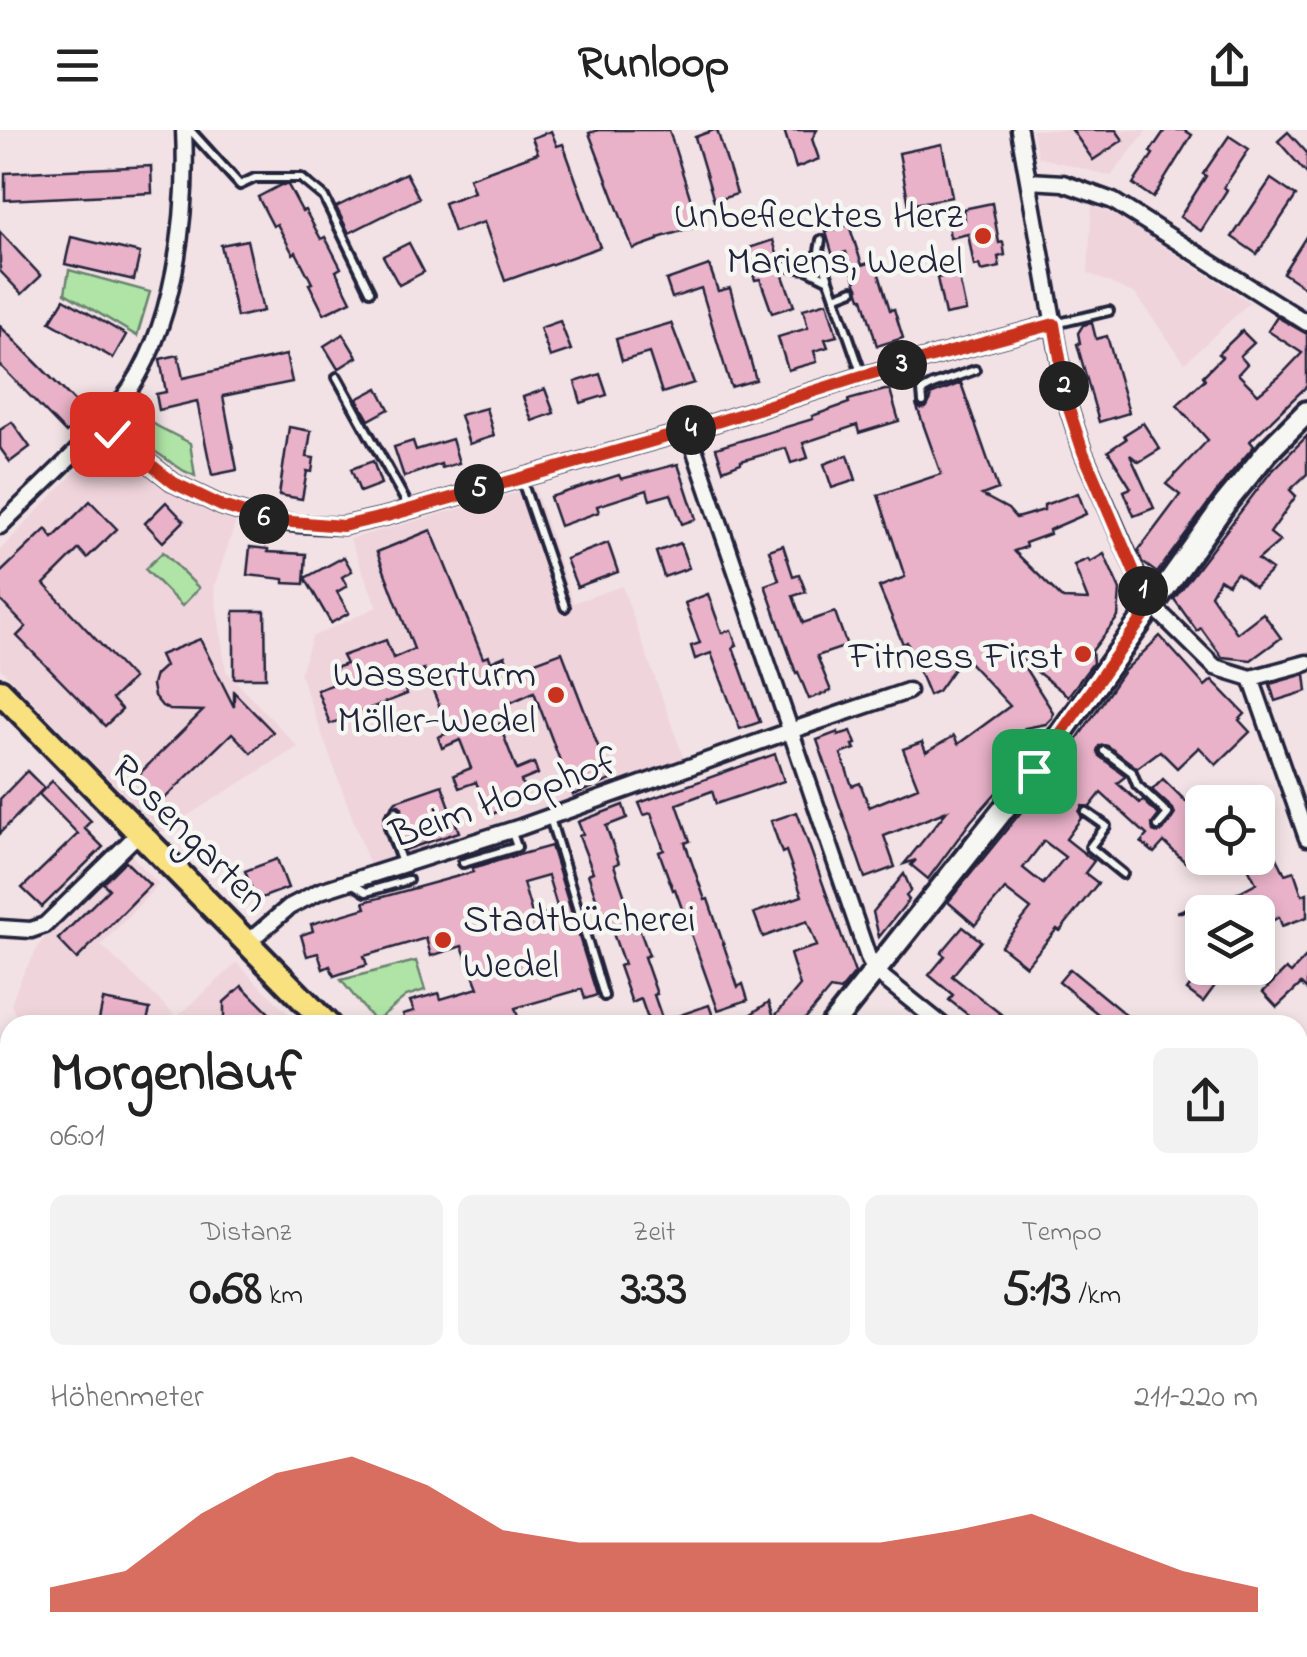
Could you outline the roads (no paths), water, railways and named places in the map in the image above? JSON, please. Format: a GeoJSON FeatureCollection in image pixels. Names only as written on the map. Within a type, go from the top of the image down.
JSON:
{"type":"FeatureCollection","features":[{"type":"Feature","properties":{"kind":"main road","name":"Rosengarten"},"geometry":{"type":"LineString","coordinates":[[0,691],[318,1015]]}},
{"type":"Feature","properties":{"kind":"street"},"geometry":{"type":"LineString","coordinates":[[0,526],[101,424],[138,376],[157,336],[170,293],[183,198],[187,130]]}},
{"type":"Feature","properties":{"kind":"street"},"geometry":{"type":"LineString","coordinates":[[1019,130],[1069,409],[1083,452],[1136,576],[1152,605],[1215,667],[1252,678],[1307,663]]}},
{"type":"Feature","properties":{"kind":"street"},"geometry":{"type":"LineString","coordinates":[[1029,181],[1063,183],[1113,201],[1307,323]]}},
{"type":"Feature","properties":{"kind":"street"},"geometry":{"type":"LineString","coordinates":[[101,424],[174,483],[222,506],[267,520],[343,526],[1054,324]]}},
{"type":"Feature","properties":{"kind":"street"},"geometry":{"type":"LineString","coordinates":[[840,1015],[1040,776],[1074,730],[1152,605],[1246,477],[1307,412]]}},
{"type":"Feature","properties":{"kind":"street"},"geometry":{"type":"LineString","coordinates":[[688,431],[869,960],[876,972],[930,1015]]}},
{"type":"Feature","properties":{"kind":"street"},"geometry":{"type":"LineString","coordinates":[[1252,678],[1307,838]]}},
{"type":"Feature","properties":{"kind":"street","name":"Beim Hoophof"},"geometry":{"type":"LineString","coordinates":[[247,943],[289,907],[320,891],[405,872],[549,816],[908,691]]}},
{"type":"Feature","properties":{"kind":"street"},"geometry":{"type":"LineString","coordinates":[[0,928],[31,930],[45,925],[139,832]]}},
{"type":"Feature","properties":{"kind":"lane"},"geometry":{"type":"LineString","coordinates":[[187,130],[240,186],[255,178],[301,178],[324,197],[370,291]]}},
{"type":"Feature","properties":{"kind":"lane"},"geometry":{"type":"LineString","coordinates":[[821,240],[828,280],[862,376]]}},
{"type":"Feature","properties":{"kind":"lane"},"geometry":{"type":"LineString","coordinates":[[784,266],[806,269],[828,280]]}},
{"type":"Feature","properties":{"kind":"lane"},"geometry":{"type":"LineString","coordinates":[[835,296],[853,290]]}},
{"type":"Feature","properties":{"kind":"lane"},"geometry":{"type":"LineString","coordinates":[[1054,324],[1108,312]]}},
{"type":"Feature","properties":{"kind":"lane"},"geometry":{"type":"LineString","coordinates":[[923,402],[922,391],[975,370]]}},
{"type":"Feature","properties":{"kind":"lane"},"geometry":{"type":"LineString","coordinates":[[337,377],[410,508]]}},
{"type":"Feature","properties":{"kind":"lane"},"geometry":{"type":"LineString","coordinates":[[520,477],[564,607]]}},
{"type":"Feature","properties":{"kind":"lane"},"geometry":{"type":"LineString","coordinates":[[1104,752],[1132,772],[1138,785],[1168,814],[1158,826]]}},
{"type":"Feature","properties":{"kind":"lane"},"geometry":{"type":"LineString","coordinates":[[396,810],[389,827],[405,872]]}},
{"type":"Feature","properties":{"kind":"lane"},"geometry":{"type":"LineString","coordinates":[[1086,812],[1106,826],[1090,848],[1123,874]]}},
{"type":"Feature","properties":{"kind":"lane"},"geometry":{"type":"LineString","coordinates":[[549,816],[604,996]]}},
{"type":"Feature","properties":{"kind":"lane"},"geometry":{"type":"LineString","coordinates":[[463,863],[517,846],[512,830]]}},
{"type":"Feature","properties":{"kind":"place","name":"Unbeflecktes Herz Mariens, Wedel"},"geometry":{"type":"Point","coordinates":[983,236]}},
{"type":"Feature","properties":{"kind":"place","name":"Fitness First"},"geometry":{"type":"Point","coordinates":[1083,654]}},
{"type":"Feature","properties":{"kind":"place","name":"Wasserturm Möller-Wedel"},"geometry":{"type":"Point","coordinates":[556,695]}},
{"type":"Feature","properties":{"kind":"place","name":"Stadtbücherei Wedel"},"geometry":{"type":"Point","coordinates":[443,940]}}]}
